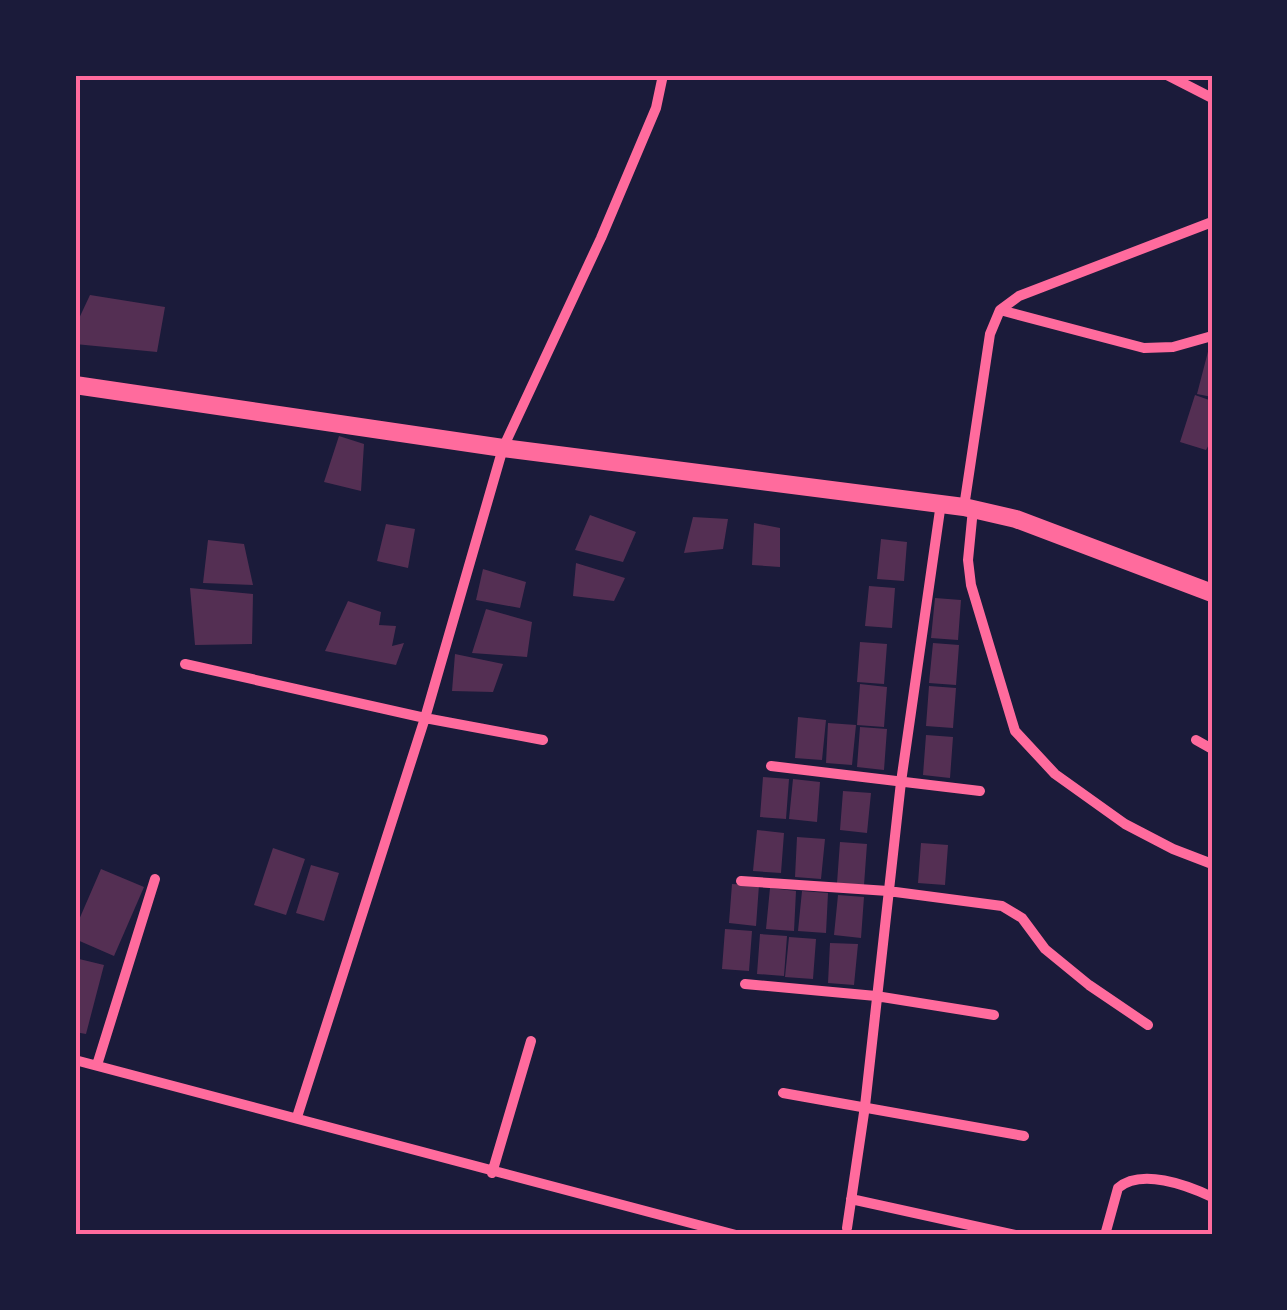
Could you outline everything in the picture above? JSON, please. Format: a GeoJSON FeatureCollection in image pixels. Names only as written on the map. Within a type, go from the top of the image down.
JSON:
{"type":"FeatureCollection","features":[{"type":"Feature","properties":{"kind":"street"},"geometry":{"type":"LineString","coordinates":[[297,1117],[425,718],[502,448],[601,238],[656,108],[663,75]]}},
{"type":"Feature","properties":{"kind":"street"},"geometry":{"type":"LineString","coordinates":[[1167,75],[1212,98]]}},
{"type":"Feature","properties":{"kind":"street"},"geometry":{"type":"LineString","coordinates":[[1212,222],[1019,296],[1000,310],[990,334],[968,508],[972,585],[1015,731],[1054,774],[1125,824],[1212,864]]}},
{"type":"Feature","properties":{"kind":"street"},"geometry":{"type":"LineString","coordinates":[[1000,310],[1144,348],[1172,347],[1212,336]]}},
{"type":"Feature","properties":{"kind":"street"},"geometry":{"type":"LineString","coordinates":[[75,385],[502,448],[941,503],[1016,518],[1212,593]]}},
{"type":"Feature","properties":{"kind":"street"},"geometry":{"type":"LineString","coordinates":[[847,1228],[865,1106],[901,782],[941,503]]}},
{"type":"Feature","properties":{"kind":"street"},"geometry":{"type":"LineString","coordinates":[[185,664],[543,740]]}},
{"type":"Feature","properties":{"kind":"street"},"geometry":{"type":"LineString","coordinates":[[1196,740],[1212,750]]}},
{"type":"Feature","properties":{"kind":"street"},"geometry":{"type":"LineString","coordinates":[[771,766],[980,791]]}},
{"type":"Feature","properties":{"kind":"street"},"geometry":{"type":"LineString","coordinates":[[97,1065],[154,879]]}},
{"type":"Feature","properties":{"kind":"street"},"geometry":{"type":"LineString","coordinates":[[740,881],[888,891],[1014,910],[1046,949],[1148,1025]]}},
{"type":"Feature","properties":{"kind":"street"},"geometry":{"type":"LineString","coordinates":[[745,984],[876,996],[994,1015]]}},
{"type":"Feature","properties":{"kind":"street"},"geometry":{"type":"LineString","coordinates":[[492,1173],[531,1041]]}},
{"type":"Feature","properties":{"kind":"street"},"geometry":{"type":"LineString","coordinates":[[75,1060],[736,1235]]}},
{"type":"Feature","properties":{"kind":"street"},"geometry":{"type":"LineString","coordinates":[[782,1093],[1024,1136]]}},
{"type":"Feature","properties":{"kind":"street"},"geometry":{"type":"LineString","coordinates":[[1105,1235],[1118,1188],[1132,1180],[1150,1179],[1212,1198]]}},
{"type":"Feature","properties":{"kind":"street"},"geometry":{"type":"LineString","coordinates":[[852,1199],[1015,1235]]}},
{"type":"Feature","properties":{"kind":"building"},"geometry":{"type":"Polygon","coordinates":[[[90,295],[165,307],[157,352],[75,344],[75,327],[90,295]]]}},
{"type":"Feature","properties":{"kind":"building"},"geometry":{"type":"Polygon","coordinates":[[[1212,340],[1212,397],[1197,394],[1212,340]]]}},
{"type":"Feature","properties":{"kind":"building"},"geometry":{"type":"Polygon","coordinates":[[[1195,395],[1212,401],[1212,439],[1206,450],[1180,442],[1195,395]]]}},
{"type":"Feature","properties":{"kind":"building"},"geometry":{"type":"Polygon","coordinates":[[[339,436],[364,444],[361,491],[324,482],[339,436]]]}},
{"type":"Feature","properties":{"kind":"building"},"geometry":{"type":"Polygon","coordinates":[[[590,515],[636,532],[623,562],[575,550],[590,515]]]}},
{"type":"Feature","properties":{"kind":"building"},"geometry":{"type":"Polygon","coordinates":[[[693,517],[728,519],[723,549],[684,553],[693,517]]]}},
{"type":"Feature","properties":{"kind":"building"},"geometry":{"type":"Polygon","coordinates":[[[754,523],[780,528],[780,567],[752,565],[754,523]]]}},
{"type":"Feature","properties":{"kind":"building"},"geometry":{"type":"Polygon","coordinates":[[[386,524],[415,529],[408,568],[377,561],[386,524]]]}},
{"type":"Feature","properties":{"kind":"building"},"geometry":{"type":"Polygon","coordinates":[[[881,539],[907,542],[904,581],[877,579],[881,539]]]}},
{"type":"Feature","properties":{"kind":"building"},"geometry":{"type":"Polygon","coordinates":[[[208,540],[244,544],[253,585],[203,583],[208,540]]]}},
{"type":"Feature","properties":{"kind":"building"},"geometry":{"type":"Polygon","coordinates":[[[576,563],[625,578],[614,601],[573,596],[576,563]]]}},
{"type":"Feature","properties":{"kind":"building"},"geometry":{"type":"Polygon","coordinates":[[[483,569],[526,582],[520,608],[476,600],[483,569]]]}},
{"type":"Feature","properties":{"kind":"building"},"geometry":{"type":"Polygon","coordinates":[[[869,586],[895,588],[892,628],[865,626],[869,586]]]}},
{"type":"Feature","properties":{"kind":"building"},"geometry":{"type":"Polygon","coordinates":[[[190,588],[253,594],[252,644],[195,645],[190,588]]]}},
{"type":"Feature","properties":{"kind":"building"},"geometry":{"type":"Polygon","coordinates":[[[935,598],[961,600],[958,640],[931,638],[935,598]]]}},
{"type":"Feature","properties":{"kind":"building"},"geometry":{"type":"Polygon","coordinates":[[[348,601],[381,612],[379,625],[396,626],[392,646],[404,643],[396,665],[325,651],[348,601]]]}},
{"type":"Feature","properties":{"kind":"building"},"geometry":{"type":"Polygon","coordinates":[[[486,609],[532,622],[527,657],[472,653],[486,609]]]}},
{"type":"Feature","properties":{"kind":"building"},"geometry":{"type":"Polygon","coordinates":[[[860,642],[887,644],[884,684],[857,682],[860,642]]]}},
{"type":"Feature","properties":{"kind":"building"},"geometry":{"type":"Polygon","coordinates":[[[933,643],[959,645],[956,685],[929,683],[933,643]]]}},
{"type":"Feature","properties":{"kind":"building"},"geometry":{"type":"Polygon","coordinates":[[[455,654],[503,664],[493,692],[452,691],[455,654]]]}},
{"type":"Feature","properties":{"kind":"building"},"geometry":{"type":"Polygon","coordinates":[[[860,684],[887,687],[884,727],[857,725],[860,684]]]}},
{"type":"Feature","properties":{"kind":"building"},"geometry":{"type":"Polygon","coordinates":[[[929,686],[956,688],[953,728],[926,726],[929,686]]]}},
{"type":"Feature","properties":{"kind":"building"},"geometry":{"type":"Polygon","coordinates":[[[798,717],[826,720],[822,760],[795,758],[798,717]]]}},
{"type":"Feature","properties":{"kind":"building"},"geometry":{"type":"Polygon","coordinates":[[[828,723],[856,725],[852,765],[826,763],[828,723]]]}},
{"type":"Feature","properties":{"kind":"building"},"geometry":{"type":"Polygon","coordinates":[[[860,727],[887,729],[884,770],[857,767],[860,727]]]}},
{"type":"Feature","properties":{"kind":"building"},"geometry":{"type":"Polygon","coordinates":[[[926,735],[953,737],[950,778],[923,775],[926,735]]]}},
{"type":"Feature","properties":{"kind":"building"},"geometry":{"type":"Polygon","coordinates":[[[763,777],[789,779],[786,819],[760,817],[763,777]]]}},
{"type":"Feature","properties":{"kind":"building"},"geometry":{"type":"Polygon","coordinates":[[[793,779],[820,782],[817,822],[789,819],[793,779]]]}},
{"type":"Feature","properties":{"kind":"building"},"geometry":{"type":"Polygon","coordinates":[[[843,791],[871,793],[867,833],[840,830],[843,791]]]}},
{"type":"Feature","properties":{"kind":"building"},"geometry":{"type":"Polygon","coordinates":[[[757,830],[784,833],[781,873],[753,871],[757,830]]]}},
{"type":"Feature","properties":{"kind":"building"},"geometry":{"type":"Polygon","coordinates":[[[797,837],[825,839],[821,879],[795,877],[797,837]]]}},
{"type":"Feature","properties":{"kind":"building"},"geometry":{"type":"Polygon","coordinates":[[[840,842],[867,844],[864,885],[837,883],[840,842]]]}},
{"type":"Feature","properties":{"kind":"building"},"geometry":{"type":"Polygon","coordinates":[[[921,843],[948,845],[945,885],[918,883],[921,843]]]}},
{"type":"Feature","properties":{"kind":"building"},"geometry":{"type":"Polygon","coordinates":[[[273,848],[305,859],[286,915],[254,905],[273,848]]]}},
{"type":"Feature","properties":{"kind":"building"},"geometry":{"type":"Polygon","coordinates":[[[311,865],[339,873],[324,921],[296,913],[311,865]]]}},
{"type":"Feature","properties":{"kind":"building"},"geometry":{"type":"Polygon","coordinates":[[[101,869],[144,887],[114,956],[75,939],[75,929],[101,869]]]}},
{"type":"Feature","properties":{"kind":"building"},"geometry":{"type":"Polygon","coordinates":[[[732,884],[759,885],[756,926],[729,923],[732,884]]]}},
{"type":"Feature","properties":{"kind":"building"},"geometry":{"type":"Polygon","coordinates":[[[770,888],[796,891],[794,931],[766,929],[770,888]]]}},
{"type":"Feature","properties":{"kind":"building"},"geometry":{"type":"Polygon","coordinates":[[[802,891],[828,893],[826,933],[798,931],[802,891]]]}},
{"type":"Feature","properties":{"kind":"building"},"geometry":{"type":"Polygon","coordinates":[[[838,895],[864,897],[861,938],[834,935],[838,895]]]}},
{"type":"Feature","properties":{"kind":"building"},"geometry":{"type":"Polygon","coordinates":[[[725,929],[752,931],[749,971],[722,969],[725,929]]]}},
{"type":"Feature","properties":{"kind":"building"},"geometry":{"type":"Polygon","coordinates":[[[760,934],[787,936],[784,976],[757,974],[760,934]]]}},
{"type":"Feature","properties":{"kind":"building"},"geometry":{"type":"Polygon","coordinates":[[[789,937],[816,939],[813,979],[785,977],[789,937]]]}},
{"type":"Feature","properties":{"kind":"building"},"geometry":{"type":"Polygon","coordinates":[[[830,943],[858,944],[854,985],[828,983],[830,943]]]}},
{"type":"Feature","properties":{"kind":"building"},"geometry":{"type":"Polygon","coordinates":[[[75,958],[104,965],[86,1034],[75,1032],[75,958]]]}}]}
